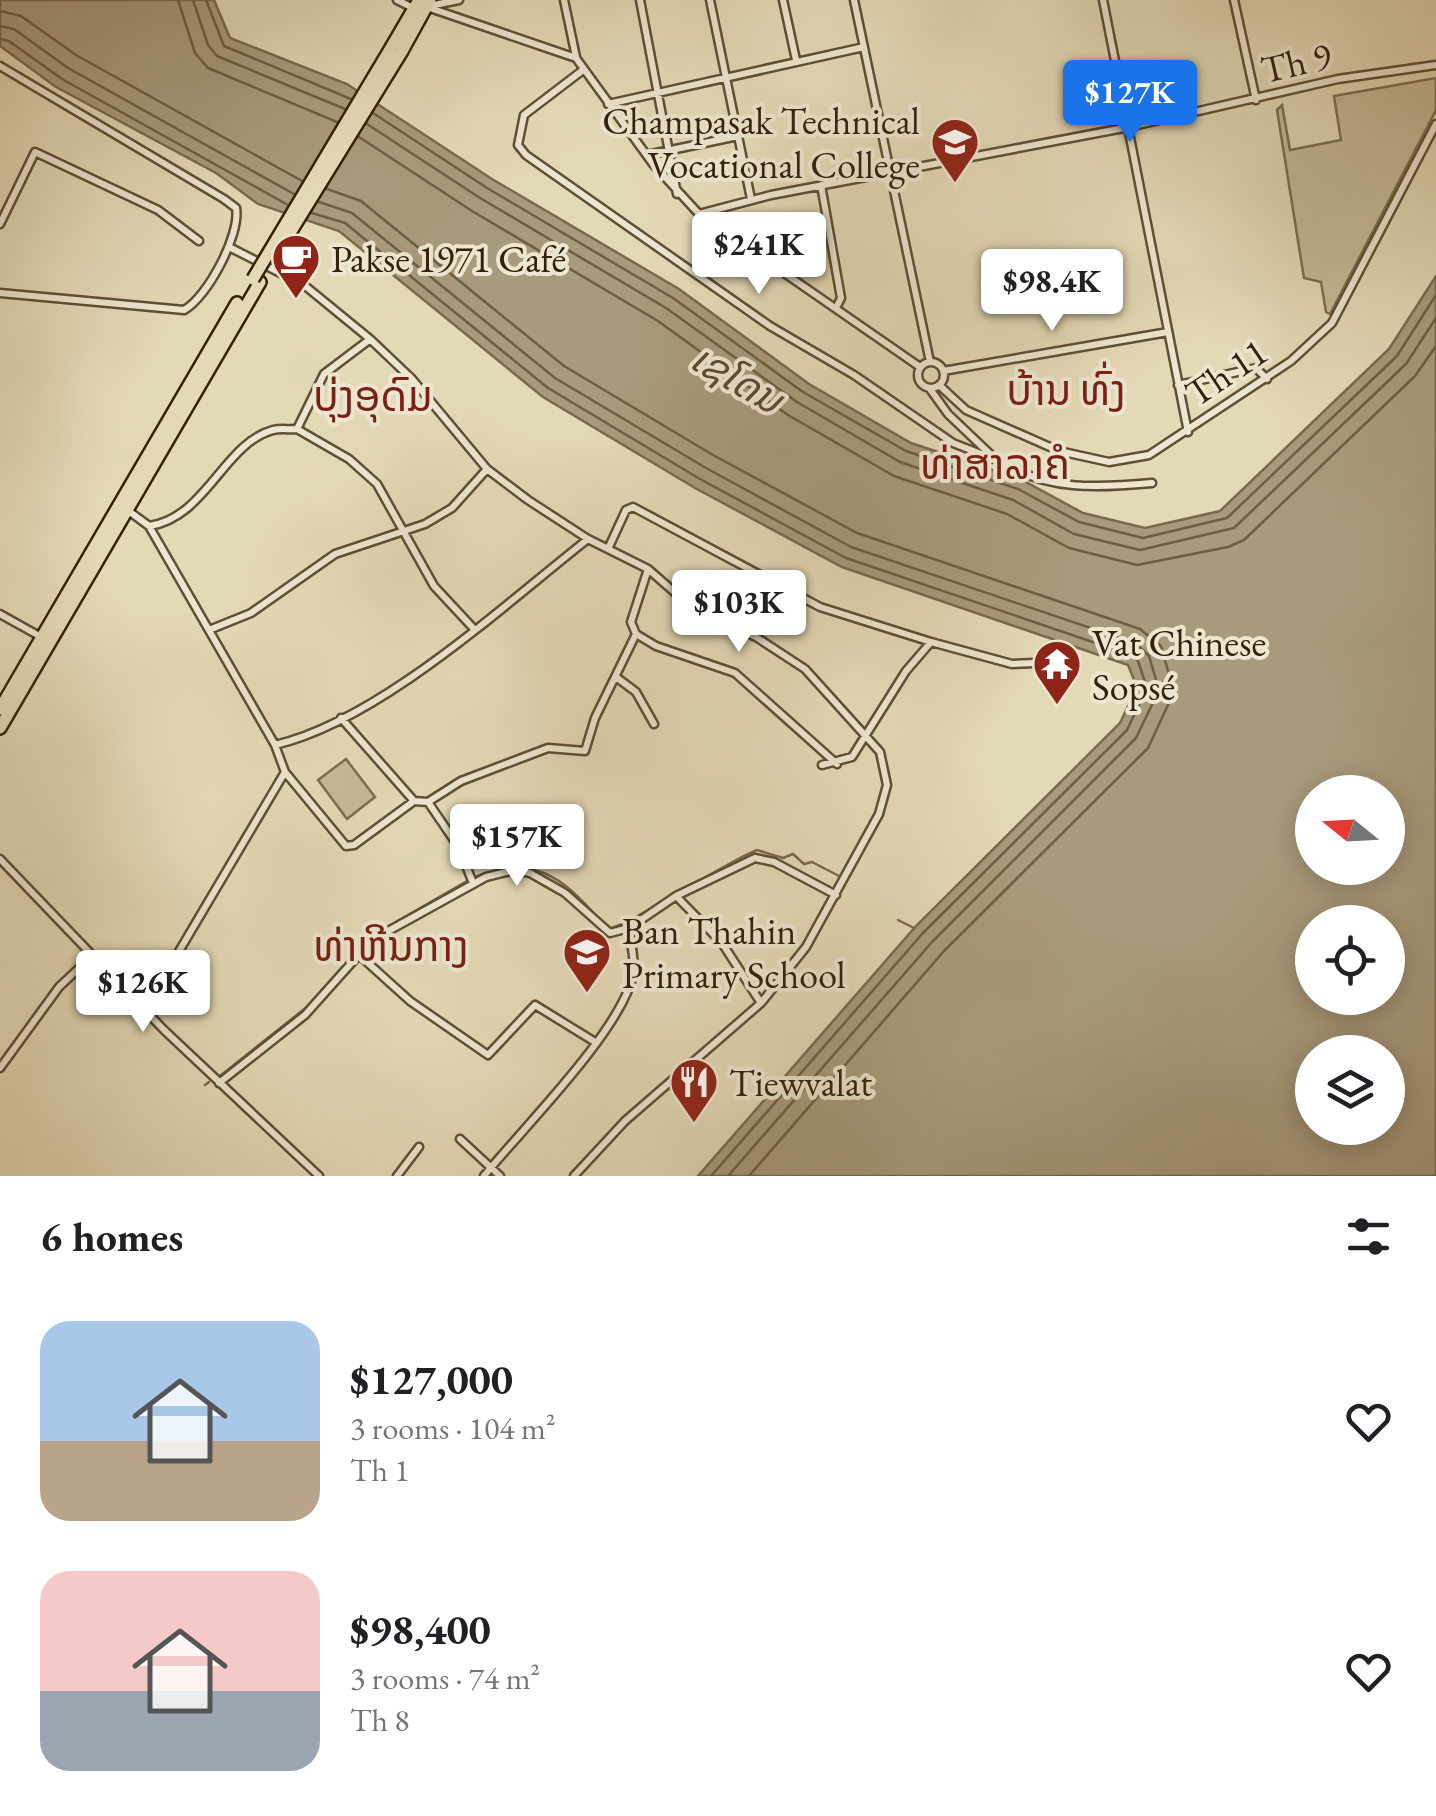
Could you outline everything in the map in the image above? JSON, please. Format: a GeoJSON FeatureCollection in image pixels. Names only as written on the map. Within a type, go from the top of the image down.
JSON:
{"type":"FeatureCollection","features":[{"type":"Feature","properties":{"kind":"highway"},"geometry":{"type":"LineString","coordinates":[[0,709],[422,4]]}},
{"type":"Feature","properties":{"kind":"highway"},"geometry":{"type":"LineString","coordinates":[[0,728],[44,639]]}},
{"type":"Feature","properties":{"kind":"street"},"geometry":{"type":"LineString","coordinates":[[397,0],[422,4],[576,58]]}},
{"type":"Feature","properties":{"kind":"street"},"geometry":{"type":"LineString","coordinates":[[422,4],[459,0]]}},
{"type":"Feature","properties":{"kind":"street"},"geometry":{"type":"LineString","coordinates":[[564,0],[582,70],[677,195],[698,214],[920,367]]}},
{"type":"Feature","properties":{"kind":"street"},"geometry":{"type":"LineString","coordinates":[[640,0],[672,150],[677,195]]}},
{"type":"Feature","properties":{"kind":"street"},"geometry":{"type":"LineString","coordinates":[[710,0],[751,200]]}},
{"type":"Feature","properties":{"kind":"street"},"geometry":{"type":"LineString","coordinates":[[784,0],[796,60]]}},
{"type":"Feature","properties":{"kind":"street"},"geometry":{"type":"LineString","coordinates":[[854,0],[930,362],[943,371],[1168,332]]}},
{"type":"Feature","properties":{"kind":"street"},"geometry":{"type":"LineString","coordinates":[[1104,0],[1188,432]]}},
{"type":"Feature","properties":{"kind":"street"},"geometry":{"type":"LineString","coordinates":[[1234,0],[1256,100]]}},
{"type":"Feature","properties":{"kind":"street"},"geometry":{"type":"LineString","coordinates":[[608,104],[864,47]]}},
{"type":"Feature","properties":{"kind":"street","name":"Th 9"},"geometry":{"type":"LineString","coordinates":[[698,214],[890,170],[1129,127],[1338,79],[1436,65]]}},
{"type":"Feature","properties":{"kind":"street"},"geometry":{"type":"LineString","coordinates":[[0,66],[224,199],[236,208],[238,219],[229,247],[195,302],[184,310],[0,294]]}},
{"type":"Feature","properties":{"kind":"street"},"geometry":{"type":"LineString","coordinates":[[582,70],[524,115],[518,145],[526,156],[770,326],[854,375],[953,443],[1004,463]]}},
{"type":"Feature","properties":{"kind":"street","name":"Th 11"},"geometry":{"type":"LineString","coordinates":[[939,385],[966,410],[1087,459],[1130,460],[1149,455],[1267,379],[1309,348],[1332,323],[1436,124]]}},
{"type":"Feature","properties":{"kind":"street"},"geometry":{"type":"LineString","coordinates":[[646,155],[738,136]]}},
{"type":"Feature","properties":{"kind":"street"},"geometry":{"type":"LineString","coordinates":[[0,224],[34,152],[158,210],[199,241]]}},
{"type":"Feature","properties":{"kind":"street"},"geometry":{"type":"LineString","coordinates":[[821,186],[841,298],[837,307]]}},
{"type":"Feature","properties":{"kind":"street"},"geometry":{"type":"LineString","coordinates":[[229,247],[304,285],[370,340],[412,379],[487,468],[588,540],[648,569],[696,611],[756,637],[804,669],[867,736],[887,772],[885,797],[806,947],[761,1003],[626,1121],[574,1176]]}},
{"type":"Feature","properties":{"kind":"street"},"geometry":{"type":"LineString","coordinates":[[297,430],[324,374],[370,340]]}},
{"type":"Feature","properties":{"kind":"street"},"geometry":{"type":"LineString","coordinates":[[920,367],[930,362]]}},
{"type":"Feature","properties":{"kind":"street"},"geometry":{"type":"LineString","coordinates":[[920,367],[919,382],[930,389],[971,437],[1031,480],[1106,487],[1152,483]]}},
{"type":"Feature","properties":{"kind":"street"},"geometry":{"type":"LineString","coordinates":[[1178,386],[1256,368],[1267,379]]}},
{"type":"Feature","properties":{"kind":"street"},"geometry":{"type":"LineString","coordinates":[[930,389],[939,385],[943,371]]}},
{"type":"Feature","properties":{"kind":"street"},"geometry":{"type":"LineString","coordinates":[[149,526],[170,522],[252,443],[272,430],[297,430],[364,471],[391,502],[434,586],[474,629]]}},
{"type":"Feature","properties":{"kind":"street"},"geometry":{"type":"LineString","coordinates":[[209,630],[261,607],[335,554],[406,530],[452,508],[487,468]]}},
{"type":"Feature","properties":{"kind":"street"},"geometry":{"type":"LineString","coordinates":[[123,507],[149,526],[276,745],[285,772],[346,846],[354,845],[414,801],[428,802],[462,781],[548,748],[585,752],[636,634]]}},
{"type":"Feature","properties":{"kind":"street"},"geometry":{"type":"LineString","coordinates":[[608,549],[626,510],[632,508],[785,592],[931,642],[1012,664],[1036,664]]}},
{"type":"Feature","properties":{"kind":"street"},"geometry":{"type":"LineString","coordinates":[[276,745],[341,718],[457,646],[588,540]]}},
{"type":"Feature","properties":{"kind":"street"},"geometry":{"type":"LineString","coordinates":[[648,569],[631,622],[636,634],[656,646],[735,673],[837,764]]}},
{"type":"Feature","properties":{"kind":"street"},"geometry":{"type":"LineString","coordinates":[[0,614],[44,639]]}},
{"type":"Feature","properties":{"kind":"street"},"geometry":{"type":"LineString","coordinates":[[822,766],[852,756],[906,671],[931,642]]}},
{"type":"Feature","properties":{"kind":"street"},"geometry":{"type":"LineString","coordinates":[[616,677],[636,692],[654,724]]}},
{"type":"Feature","properties":{"kind":"street"},"geometry":{"type":"LineString","coordinates":[[341,718],[414,801]]}},
{"type":"Feature","properties":{"kind":"street"},"geometry":{"type":"LineString","coordinates":[[130,996],[178,953],[285,772]]}},
{"type":"Feature","properties":{"kind":"street"},"geometry":{"type":"LineString","coordinates":[[428,802],[458,846],[473,883]]}},
{"type":"Feature","properties":{"kind":"street"},"geometry":{"type":"LineString","coordinates":[[219,1083],[305,1015],[372,940],[473,883],[501,872],[530,873],[565,893],[610,933],[629,928],[676,896],[755,858],[774,862],[836,896]]}},
{"type":"Feature","properties":{"kind":"street"},"geometry":{"type":"LineString","coordinates":[[0,859],[130,996],[320,1176]]}},
{"type":"Feature","properties":{"kind":"street"},"geometry":{"type":"LineString","coordinates":[[676,896],[722,943],[761,1003]]}},
{"type":"Feature","properties":{"kind":"street"},"geometry":{"type":"LineString","coordinates":[[484,1176],[596,1042],[633,976],[629,928]]}},
{"type":"Feature","properties":{"kind":"street"},"geometry":{"type":"LineString","coordinates":[[358,954],[410,1001],[488,1055],[535,1005],[596,1042]]}},
{"type":"Feature","properties":{"kind":"street"},"geometry":{"type":"LineString","coordinates":[[0,1068],[59,988],[92,956]]}},
{"type":"Feature","properties":{"kind":"street"},"geometry":{"type":"LineString","coordinates":[[460,1139],[500,1176]]}},
{"type":"Feature","properties":{"kind":"street"},"geometry":{"type":"LineString","coordinates":[[398,1176],[419,1147]]}},
{"type":"Feature","properties":{"kind":"shaded area"},"geometry":{"type":"Polygon","coordinates":[[[1436,78],[1436,110],[1330,314],[1326,312],[1321,282],[1304,278],[1277,110],[1282,105],[1290,150],[1341,140],[1334,96],[1436,78]]]}},
{"type":"Feature","properties":{"kind":"shaded area"},"geometry":{"type":"Polygon","coordinates":[[[346,759],[375,797],[347,819],[318,780],[346,759]]]}},
{"type":"Feature","properties":{"kind":"water","name":"ເຊໂດນ"},"geometry":{"type":"Polygon","coordinates":[[[0,0],[214,0],[230,38],[347,84],[492,179],[679,289],[809,384],[911,443],[1022,480],[1083,513],[1145,528],[1220,511],[1389,349],[1436,276],[1436,1176],[698,1176],[916,926],[1120,723],[1137,687],[1128,665],[842,567],[695,488],[543,397],[339,231],[258,204],[216,173],[56,87],[0,46],[0,0]]]}},
{"type":"Feature","properties":{"kind":"waterway"},"geometry":{"type":"LineString","coordinates":[[609,928],[757,850],[783,858],[793,854],[804,864],[812,862],[839,876]]}},
{"type":"Feature","properties":{"kind":"waterway"},"geometry":{"type":"LineString","coordinates":[[477,876],[497,870],[531,869],[559,881],[599,919]]}},
{"type":"Feature","properties":{"kind":"waterway"},"geometry":{"type":"LineString","coordinates":[[348,963],[368,938],[467,881]]}},
{"type":"Feature","properties":{"kind":"waterway"},"geometry":{"type":"LineString","coordinates":[[898,920],[914,928]]}},
{"type":"Feature","properties":{"kind":"waterway"},"geometry":{"type":"LineString","coordinates":[[220,1076],[313,1002]]}},
{"type":"Feature","properties":{"kind":"waterway"},"geometry":{"type":"LineString","coordinates":[[205,1085],[209,1082]]}},
{"type":"Feature","properties":{"kind":"place","name":"Champasak Technical Vocational College"},"geometry":{"type":"Point","coordinates":[955,184]}},
{"type":"Feature","properties":{"kind":"place","name":"Pakse 1971 Café"},"geometry":{"type":"Point","coordinates":[296,300]}},
{"type":"Feature","properties":{"kind":"place","name":"Vat Chinese Sopsé"},"geometry":{"type":"Point","coordinates":[1057,706]}},
{"type":"Feature","properties":{"kind":"place","name":"Ban Thahin Primary School"},"geometry":{"type":"Point","coordinates":[587,994]}},
{"type":"Feature","properties":{"kind":"place","name":"Tiewvalat"},"geometry":{"type":"Point","coordinates":[694,1124]}},
{"type":"Feature","properties":{"kind":"district","name":"ບ້ານ ທົ່ງ"},"geometry":{"type":"Point","coordinates":[1066,390]}},
{"type":"Feature","properties":{"kind":"district","name":"ບຸ່ງອຸດົມ"},"geometry":{"type":"Point","coordinates":[373,396]}},
{"type":"Feature","properties":{"kind":"district","name":"ທ່າສາລາຄໍ"},"geometry":{"type":"Point","coordinates":[995,464]}},
{"type":"Feature","properties":{"kind":"district","name":"ທ່າຫີນກາງ"},"geometry":{"type":"Point","coordinates":[391,946]}}]}
